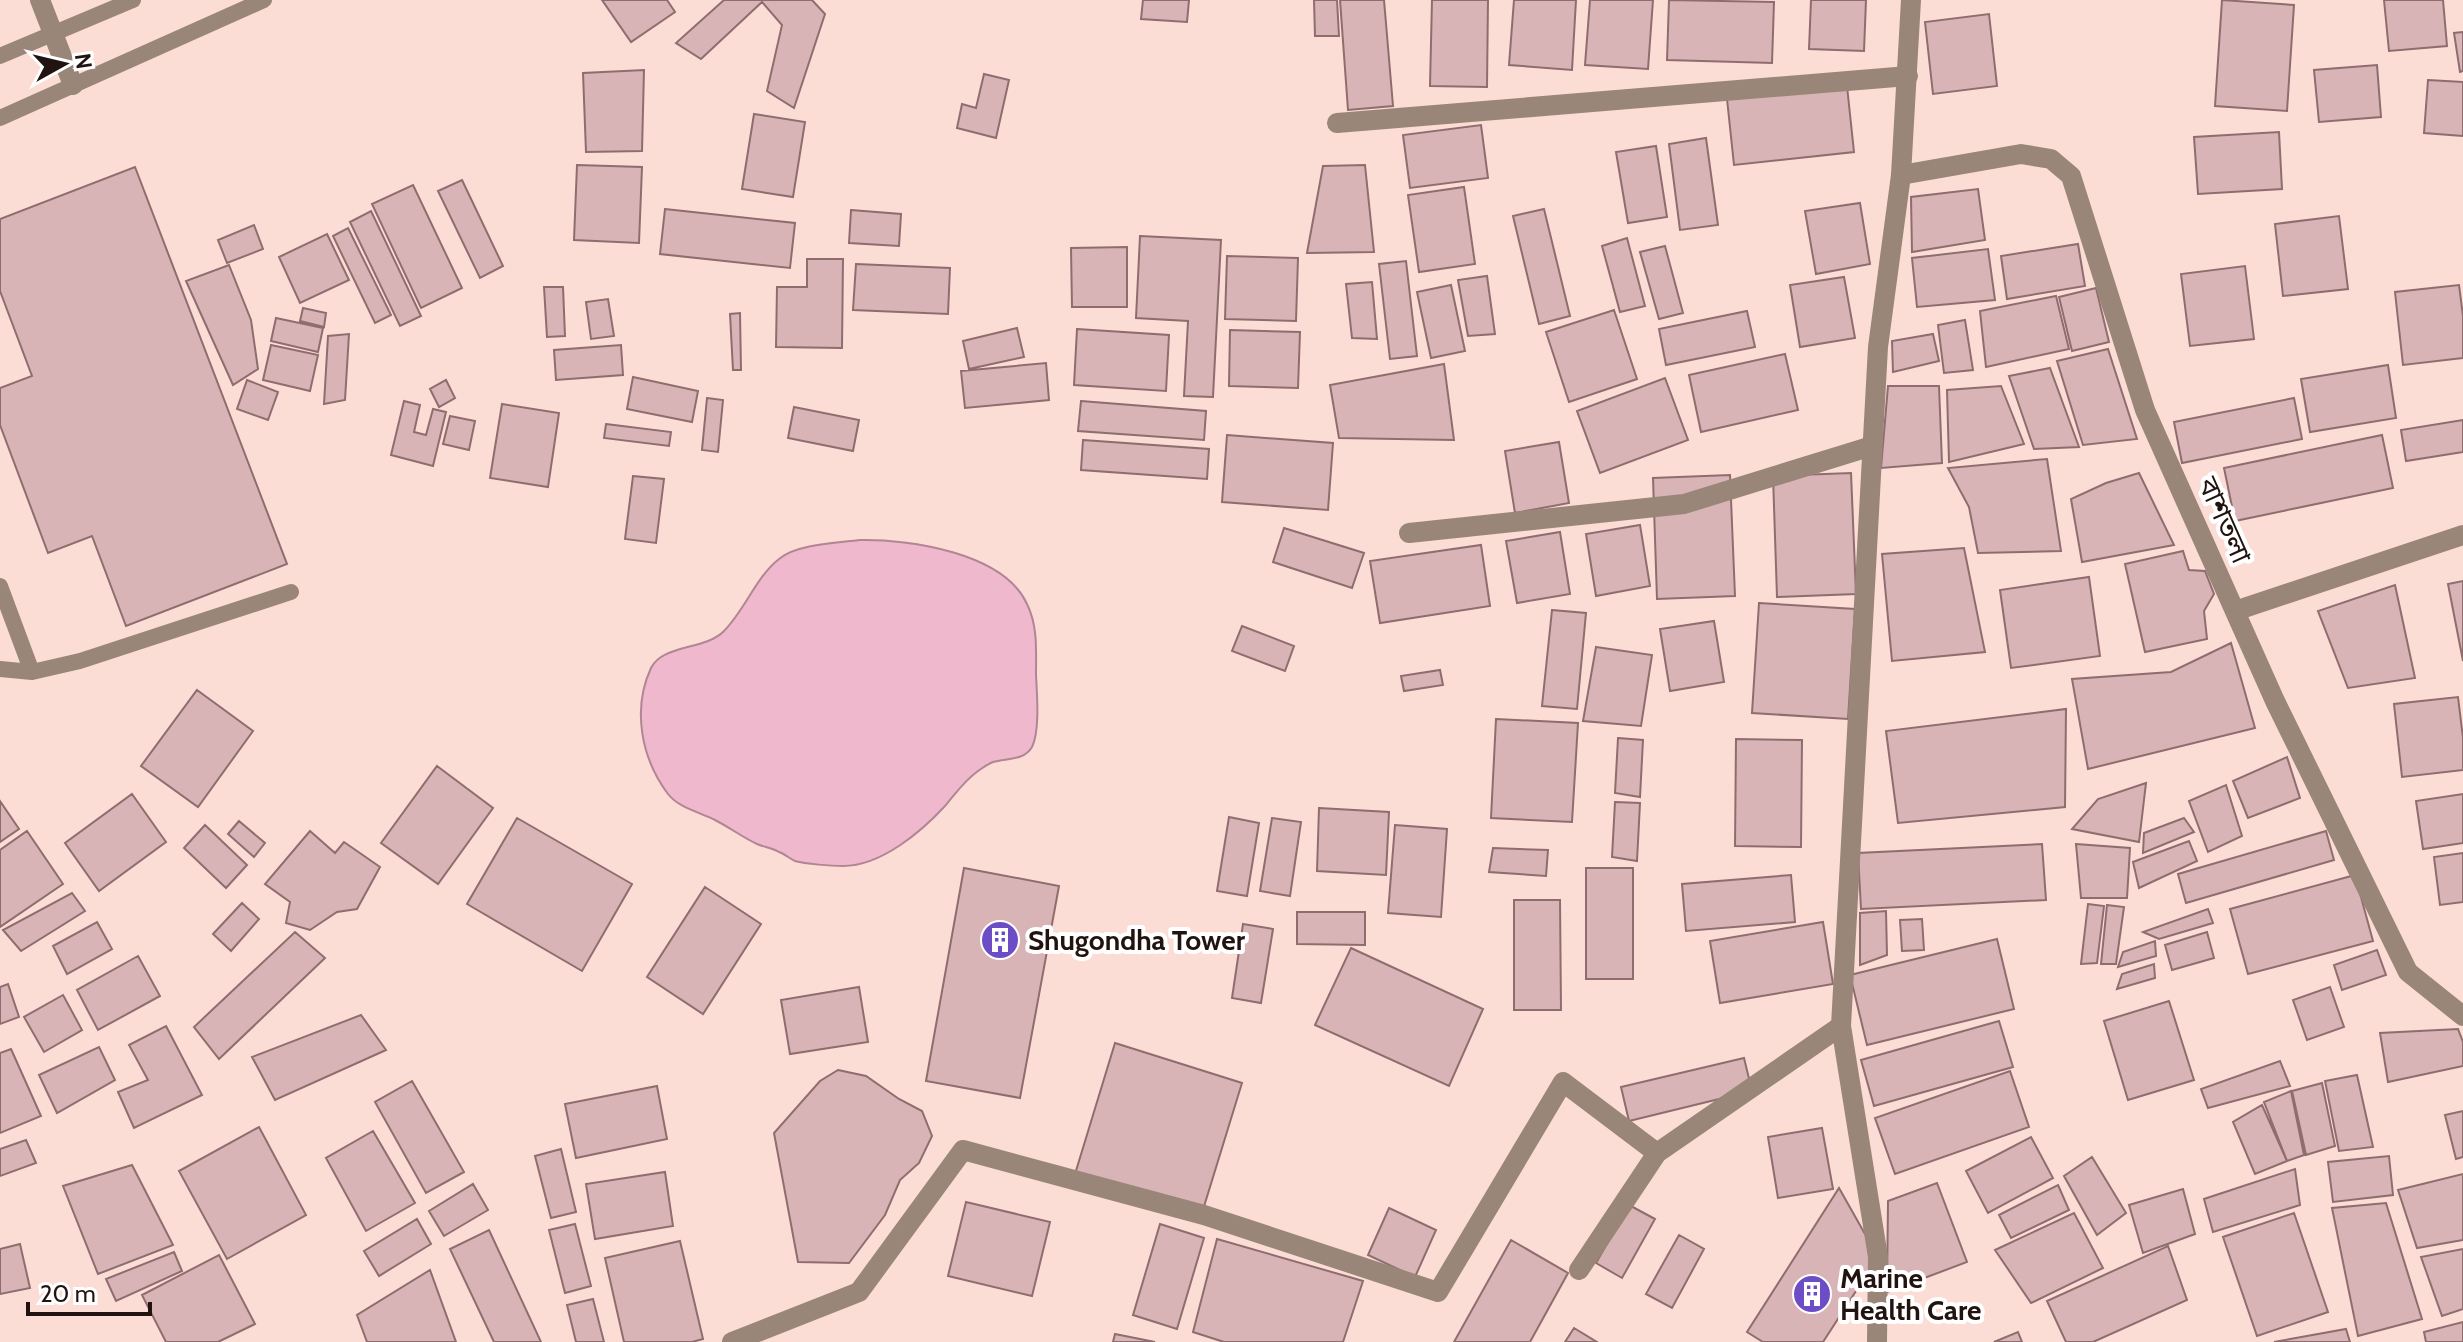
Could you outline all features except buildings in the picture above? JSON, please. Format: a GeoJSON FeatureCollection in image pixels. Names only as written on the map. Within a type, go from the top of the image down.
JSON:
{"type":"FeatureCollection","features":[{"type":"Feature","properties":{"kind":"street"},"geometry":{"type":"LineString","coordinates":[[40,0],[73,85]]}},
{"type":"Feature","properties":{"kind":"street"},"geometry":{"type":"LineString","coordinates":[[1877,1342],[1878,1257],[1841,1026],[1878,347],[1901,175],[1911,0]]}},
{"type":"Feature","properties":{"kind":"street"},"geometry":{"type":"LineString","coordinates":[[1337,123],[1908,76]]}},
{"type":"Feature","properties":{"kind":"street","name":"বাশতলা"},"geometry":{"type":"LineString","coordinates":[[1901,175],[2021,154],[2051,159],[2071,176],[2145,410],[2275,701],[2408,972],[2463,1016]]}},
{"type":"Feature","properties":{"kind":"street"},"geometry":{"type":"LineString","coordinates":[[1409,533],[1684,504],[1872,446]]}},
{"type":"Feature","properties":{"kind":"street"},"geometry":{"type":"LineString","coordinates":[[2235,611],[2463,535]]}},
{"type":"Feature","properties":{"kind":"street"},"geometry":{"type":"LineString","coordinates":[[1579,1270],[1657,1153],[1841,1026]]}},
{"type":"Feature","properties":{"kind":"street"},"geometry":{"type":"LineString","coordinates":[[732,1342],[859,1292],[963,1150],[1204,1215],[1438,1292],[1563,1082],[1657,1153]]}},
{"type":"Feature","properties":{"kind":"lane"},"geometry":{"type":"LineString","coordinates":[[0,56],[133,0]]}},
{"type":"Feature","properties":{"kind":"lane"},"geometry":{"type":"LineString","coordinates":[[0,118],[264,0]]}},
{"type":"Feature","properties":{"kind":"lane"},"geometry":{"type":"LineString","coordinates":[[0,586],[32,672]]}},
{"type":"Feature","properties":{"kind":"lane"},"geometry":{"type":"LineString","coordinates":[[0,669],[32,672],[80,661],[291,592]]}},
{"type":"Feature","properties":{"kind":"shaded area"},"geometry":{"type":"Polygon","coordinates":[[[860,540],[904,542],[954,552],[998,572],[1015,587],[1031,612],[1035,630],[1035,740],[1029,752],[1020,757],[993,762],[980,770],[924,826],[886,854],[857,864],[819,865],[793,860],[673,799],[651,765],[642,733],[642,700],[651,668],[657,660],[707,641],[724,631],[779,559],[806,547],[860,540]]]}},
{"type":"Feature","properties":{"kind":"place","name":"Shugondha Tower"},"geometry":{"type":"Point","coordinates":[1000,940]}},
{"type":"Feature","properties":{"kind":"place","name":"Marine Health Care"},"geometry":{"type":"Point","coordinates":[1812,1294]}}]}
